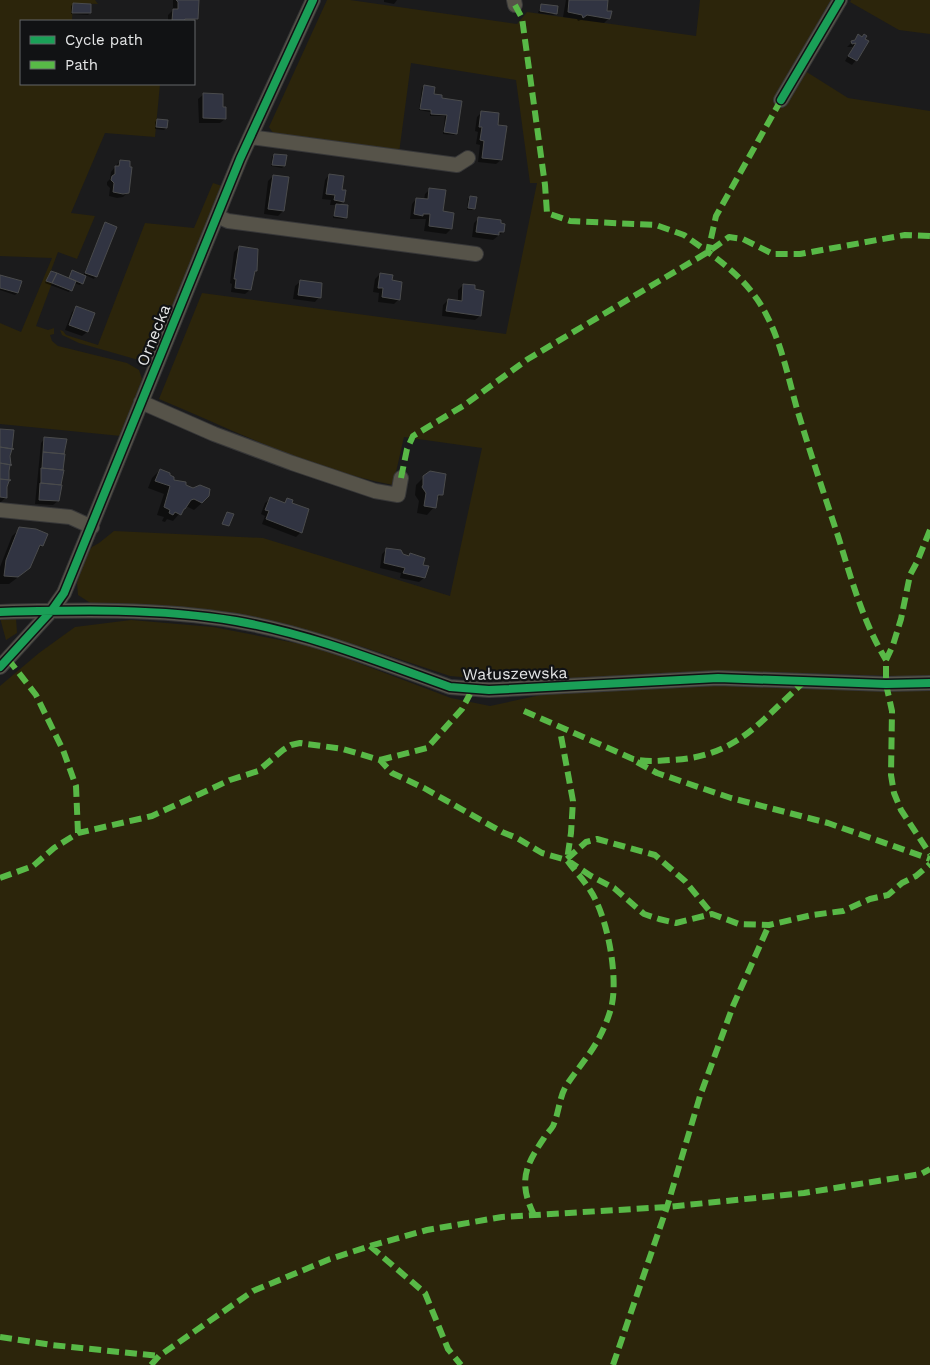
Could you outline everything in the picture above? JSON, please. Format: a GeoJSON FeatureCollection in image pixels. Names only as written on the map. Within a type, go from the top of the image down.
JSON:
{"type":"FeatureCollection","features":[{"type":"Feature","properties":{"kind":"street","name":"Ornecka"},"geometry":{"type":"LineString","coordinates":[[0,668],[52,610],[64,592],[250,137],[313,0]]}},
{"type":"Feature","properties":{"kind":"street"},"geometry":{"type":"LineString","coordinates":[[781,100],[840,0]]}},
{"type":"Feature","properties":{"kind":"street"},"geometry":{"type":"LineString","coordinates":[[250,137],[457,165],[468,158]]}},
{"type":"Feature","properties":{"kind":"street"},"geometry":{"type":"LineString","coordinates":[[217,216],[228,221],[476,254]]}},
{"type":"Feature","properties":{"kind":"street"},"geometry":{"type":"LineString","coordinates":[[141,402],[214,434],[375,491],[398,495],[401,478]]}},
{"type":"Feature","properties":{"kind":"street"},"geometry":{"type":"LineString","coordinates":[[0,510],[70,518],[92,527]]}},
{"type":"Feature","properties":{"kind":"street","name":"Wałuszewska"},"geometry":{"type":"LineString","coordinates":[[0,612],[52,610],[169,612],[236,621],[305,637],[348,650],[450,687],[462,689],[514,689],[718,678],[886,684],[930,683]]}},
{"type":"Feature","properties":{"kind":"shaded area"},"geometry":{"type":"Polygon","coordinates":[[[0,0],[95,0],[98,4],[73,3],[72,20],[20,20],[20,85],[160,85],[155,137],[105,133],[71,213],[95,216],[77,259],[58,252],[47,281],[52,283],[36,326],[48,330],[54,328],[54,334],[50,335],[52,341],[58,346],[127,363],[139,370],[142,379],[121,436],[0,424],[0,323],[21,332],[52,258],[0,256],[0,0]]]}},
{"type":"Feature","properties":{"kind":"shaded area"},"geometry":{"type":"Polygon","coordinates":[[[327,0],[350,0],[517,24],[527,12],[696,36],[700,0],[831,0],[794,64],[848,98],[930,111],[930,677],[725,671],[518,682],[450,676],[363,647],[264,620],[213,611],[92,604],[78,595],[77,583],[87,553],[114,531],[263,538],[450,596],[482,448],[404,437],[393,485],[363,478],[303,459],[159,399],[202,293],[506,334],[537,183],[530,183],[516,80],[411,63],[399,153],[275,136],[269,127],[327,0]]]}},
{"type":"Feature","properties":{"kind":"shaded area"},"geometry":{"type":"Polygon","coordinates":[[[851,0],[930,0],[930,34],[899,30],[850,2],[851,0]]]}},
{"type":"Feature","properties":{"kind":"shaded area"},"geometry":{"type":"Polygon","coordinates":[[[213,183],[222,186],[155,353],[148,360],[142,361],[79,343],[62,335],[60,330],[66,335],[98,345],[145,223],[194,228],[213,183]]]}},
{"type":"Feature","properties":{"kind":"shaded area"},"geometry":{"type":"Polygon","coordinates":[[[0,618],[16,618],[17,633],[6,640],[0,618]]]}},
{"type":"Feature","properties":{"kind":"shaded area"},"geometry":{"type":"Polygon","coordinates":[[[131,620],[213,627],[316,647],[451,698],[490,706],[550,693],[703,686],[802,686],[930,690],[930,1365],[0,1365],[0,686],[39,653],[75,627],[131,620]]]}},
{"type":"Feature","properties":{"kind":"building"},"geometry":{"type":"Polygon","coordinates":[[[176,0],[199,0],[198,19],[172,20],[173,9],[178,9],[178,2],[176,0]]]}},
{"type":"Feature","properties":{"kind":"building"},"geometry":{"type":"Polygon","coordinates":[[[569,0],[608,0],[607,11],[612,11],[610,19],[587,15],[583,18],[582,15],[568,12],[569,0]]]}},
{"type":"Feature","properties":{"kind":"building"},"geometry":{"type":"Polygon","coordinates":[[[73,3],[91,4],[91,13],[72,13],[73,3]]]}},
{"type":"Feature","properties":{"kind":"building"},"geometry":{"type":"Polygon","coordinates":[[[541,4],[558,6],[557,14],[540,11],[541,4]]]}},
{"type":"Feature","properties":{"kind":"building"},"geometry":{"type":"Polygon","coordinates":[[[858,34],[862,37],[864,34],[867,36],[865,39],[869,41],[857,61],[848,56],[856,43],[852,44],[851,41],[855,40],[858,34]]]}},
{"type":"Feature","properties":{"kind":"building"},"geometry":{"type":"Polygon","coordinates":[[[424,85],[435,87],[434,94],[442,95],[442,98],[462,101],[457,134],[444,132],[447,115],[431,114],[431,110],[420,109],[424,85]]]}},
{"type":"Feature","properties":{"kind":"building"},"geometry":{"type":"Polygon","coordinates":[[[203,93],[223,94],[223,107],[226,107],[226,119],[203,118],[203,93]]]}},
{"type":"Feature","properties":{"kind":"building"},"geometry":{"type":"Polygon","coordinates":[[[481,111],[499,113],[498,125],[507,126],[502,160],[482,158],[484,141],[480,140],[482,127],[479,127],[481,111]]]}},
{"type":"Feature","properties":{"kind":"building"},"geometry":{"type":"Polygon","coordinates":[[[157,119],[168,120],[167,128],[156,127],[157,119]]]}},
{"type":"Feature","properties":{"kind":"building"},"geometry":{"type":"Polygon","coordinates":[[[274,154],[287,155],[285,166],[272,165],[274,154]]]}},
{"type":"Feature","properties":{"kind":"building"},"geometry":{"type":"Polygon","coordinates":[[[120,160],[130,161],[130,167],[132,167],[129,193],[113,192],[114,183],[111,180],[115,174],[115,166],[119,166],[120,160]]]}},
{"type":"Feature","properties":{"kind":"building"},"geometry":{"type":"Polygon","coordinates":[[[329,174],[344,176],[342,190],[346,190],[344,202],[334,200],[335,195],[326,194],[329,174]]]}},
{"type":"Feature","properties":{"kind":"building"},"geometry":{"type":"Polygon","coordinates":[[[273,175],[289,177],[284,211],[268,209],[273,175]]]}},
{"type":"Feature","properties":{"kind":"building"},"geometry":{"type":"Polygon","coordinates":[[[429,188],[446,190],[443,211],[454,213],[452,229],[429,226],[430,214],[423,214],[423,216],[414,214],[416,198],[428,199],[429,188]]]}},
{"type":"Feature","properties":{"kind":"building"},"geometry":{"type":"Polygon","coordinates":[[[470,196],[477,197],[475,209],[468,208],[470,196]]]}},
{"type":"Feature","properties":{"kind":"building"},"geometry":{"type":"Polygon","coordinates":[[[336,204],[348,205],[347,218],[334,216],[336,204]]]}},
{"type":"Feature","properties":{"kind":"building"},"geometry":{"type":"Polygon","coordinates":[[[478,217],[501,220],[501,223],[505,224],[504,232],[499,232],[499,235],[476,232],[478,217]]]}},
{"type":"Feature","properties":{"kind":"building"},"geometry":{"type":"Polygon","coordinates":[[[105,222],[117,227],[97,277],[85,273],[105,222]]]}},
{"type":"Feature","properties":{"kind":"building"},"geometry":{"type":"Polygon","coordinates":[[[239,246],[258,249],[257,271],[255,271],[251,290],[235,288],[236,279],[234,279],[239,246]]]}},
{"type":"Feature","properties":{"kind":"building"},"geometry":{"type":"Polygon","coordinates":[[[72,270],[86,276],[83,284],[69,278],[72,270]]]}},
{"type":"Feature","properties":{"kind":"building"},"geometry":{"type":"Polygon","coordinates":[[[51,271],[57,273],[52,283],[46,281],[51,271]]]}},
{"type":"Feature","properties":{"kind":"building"},"geometry":{"type":"Polygon","coordinates":[[[57,273],[76,281],[72,291],[52,283],[57,273]]]}},
{"type":"Feature","properties":{"kind":"building"},"geometry":{"type":"Polygon","coordinates":[[[380,273],[393,275],[392,280],[402,282],[400,300],[382,297],[383,288],[378,288],[380,273]]]}},
{"type":"Feature","properties":{"kind":"building"},"geometry":{"type":"Polygon","coordinates":[[[0,275],[22,281],[18,293],[0,288],[0,275]]]}},
{"type":"Feature","properties":{"kind":"building"},"geometry":{"type":"Polygon","coordinates":[[[300,280],[322,283],[321,298],[298,295],[300,280]]]}},
{"type":"Feature","properties":{"kind":"building"},"geometry":{"type":"Polygon","coordinates":[[[463,284],[475,285],[475,289],[484,291],[481,316],[446,311],[448,299],[462,301],[463,284]]]}},
{"type":"Feature","properties":{"kind":"building"},"geometry":{"type":"Polygon","coordinates":[[[76,306],[95,313],[88,332],[69,325],[76,306]]]}},
{"type":"Feature","properties":{"kind":"building"},"geometry":{"type":"Polygon","coordinates":[[[0,429],[14,430],[12,449],[0,447],[0,429]]]}},
{"type":"Feature","properties":{"kind":"building"},"geometry":{"type":"Polygon","coordinates":[[[44,437],[67,439],[64,454],[43,452],[44,437]]]}},
{"type":"Feature","properties":{"kind":"building"},"geometry":{"type":"Polygon","coordinates":[[[0,447],[14,449],[12,449],[10,456],[11,465],[0,463],[0,447]]]}},
{"type":"Feature","properties":{"kind":"building"},"geometry":{"type":"Polygon","coordinates":[[[43,452],[65,454],[63,470],[42,468],[43,452]]]}},
{"type":"Feature","properties":{"kind":"building"},"geometry":{"type":"Polygon","coordinates":[[[0,463],[12,465],[10,465],[9,480],[0,479],[0,463]]]}},
{"type":"Feature","properties":{"kind":"building"},"geometry":{"type":"Polygon","coordinates":[[[41,468],[64,470],[61,485],[41,483],[41,468]]]}},
{"type":"Feature","properties":{"kind":"building"},"geometry":{"type":"Polygon","coordinates":[[[160,469],[170,473],[174,480],[186,482],[186,485],[193,488],[200,485],[210,489],[209,496],[202,503],[194,499],[191,500],[181,515],[175,512],[173,515],[169,513],[170,510],[164,507],[170,486],[155,481],[160,469]]]}},
{"type":"Feature","properties":{"kind":"building"},"geometry":{"type":"Polygon","coordinates":[[[430,471],[446,474],[443,495],[438,495],[436,508],[424,506],[426,493],[422,487],[423,476],[430,471]]]}},
{"type":"Feature","properties":{"kind":"building"},"geometry":{"type":"Polygon","coordinates":[[[0,479],[11,480],[7,487],[7,498],[0,497],[0,479]]]}},
{"type":"Feature","properties":{"kind":"building"},"geometry":{"type":"Polygon","coordinates":[[[40,483],[62,485],[59,501],[39,500],[40,483]]]}},
{"type":"Feature","properties":{"kind":"building"},"geometry":{"type":"Polygon","coordinates":[[[270,497],[285,503],[287,498],[293,500],[292,503],[309,509],[302,533],[266,519],[269,511],[265,510],[270,497]]]}},
{"type":"Feature","properties":{"kind":"building"},"geometry":{"type":"Polygon","coordinates":[[[227,512],[234,514],[229,526],[222,524],[227,512]]]}},
{"type":"Feature","properties":{"kind":"building"},"geometry":{"type":"Polygon","coordinates":[[[19,527],[36,529],[48,534],[43,546],[40,545],[30,568],[18,577],[4,576],[6,560],[19,527]]]}},
{"type":"Feature","properties":{"kind":"building"},"geometry":{"type":"Polygon","coordinates":[[[386,548],[401,550],[403,554],[409,556],[410,553],[425,558],[423,565],[429,566],[425,578],[403,573],[405,568],[384,563],[386,548]]]}},
{"type":"Feature","properties":{"kind":"marked path"},"geometry":{"type":"LineString","coordinates":[[515,5],[522,18],[545,185],[547,213],[570,221],[656,225],[684,235],[708,252]]}},
{"type":"Feature","properties":{"kind":"marked path"},"geometry":{"type":"LineString","coordinates":[[781,100],[716,216],[708,252],[747,286],[765,311],[777,338],[797,409],[858,600],[886,660]]}},
{"type":"Feature","properties":{"kind":"marked path"},"geometry":{"type":"LineString","coordinates":[[401,478],[407,449],[413,436],[463,406],[528,359],[708,252],[729,237],[743,239],[773,254],[800,254],[905,235],[930,236]]}},
{"type":"Feature","properties":{"kind":"marked path"},"geometry":{"type":"LineString","coordinates":[[930,530],[910,575],[901,619],[886,660],[886,684],[892,711],[891,775],[894,793],[901,810],[930,854]]}},
{"type":"Feature","properties":{"kind":"marked path"},"geometry":{"type":"LineString","coordinates":[[8,659],[36,695],[63,750],[76,786],[78,833]]}},
{"type":"Feature","properties":{"kind":"marked path"},"geometry":{"type":"LineString","coordinates":[[524,711],[633,759],[647,761],[671,760],[713,752],[731,744],[760,723],[805,681]]}},
{"type":"Feature","properties":{"kind":"marked path"},"geometry":{"type":"LineString","coordinates":[[380,760],[427,748],[462,709],[470,694]]}},
{"type":"Feature","properties":{"kind":"marked path"},"geometry":{"type":"LineString","coordinates":[[534,1215],[526,1193],[525,1184],[528,1166],[537,1148],[553,1126],[566,1086],[600,1036],[610,1012],[613,992],[610,945],[601,914],[590,890],[567,860],[573,801],[561,736],[564,727]]}},
{"type":"Feature","properties":{"kind":"marked path"},"geometry":{"type":"LineString","coordinates":[[0,878],[33,866],[54,848],[78,833],[152,816],[230,780],[258,771],[283,750],[291,745],[300,743],[343,749],[380,760],[392,773],[424,788],[502,832],[517,838],[542,853],[567,860],[614,888],[644,914],[676,923],[712,914],[739,924],[769,925],[812,915],[843,911],[870,899],[888,895],[930,864]]}},
{"type":"Feature","properties":{"kind":"marked path"},"geometry":{"type":"LineString","coordinates":[[637,762],[657,773],[731,798],[828,823],[930,859]]}},
{"type":"Feature","properties":{"kind":"marked path"},"geometry":{"type":"LineString","coordinates":[[567,859],[586,842],[597,839],[655,855],[685,881],[712,914]]}},
{"type":"Feature","properties":{"kind":"marked path"},"geometry":{"type":"LineString","coordinates":[[613,1365],[667,1207],[700,1096],[733,1006],[769,925]]}},
{"type":"Feature","properties":{"kind":"marked path"},"geometry":{"type":"LineString","coordinates":[[151,1365],[159,1356],[253,1291],[330,1259],[427,1230],[502,1217],[667,1207],[804,1193],[921,1174],[930,1169]]}},
{"type":"Feature","properties":{"kind":"marked path"},"geometry":{"type":"LineString","coordinates":[[370,1246],[425,1293],[448,1349],[461,1365]]}},
{"type":"Feature","properties":{"kind":"marked path"},"geometry":{"type":"LineString","coordinates":[[0,1337],[52,1345],[159,1356]]}},
{"type":"Feature","properties":{"kind":"cycle path"},"geometry":{"type":"LineString","coordinates":[[0,667],[52,610],[64,593],[240,159],[313,0]]}},
{"type":"Feature","properties":{"kind":"cycle path"},"geometry":{"type":"LineString","coordinates":[[781,100],[840,0]]}},
{"type":"Feature","properties":{"kind":"cycle path"},"geometry":{"type":"LineString","coordinates":[[0,612],[148,612],[236,621],[318,641],[450,687],[489,690],[718,678],[886,684],[930,683]]}}]}
